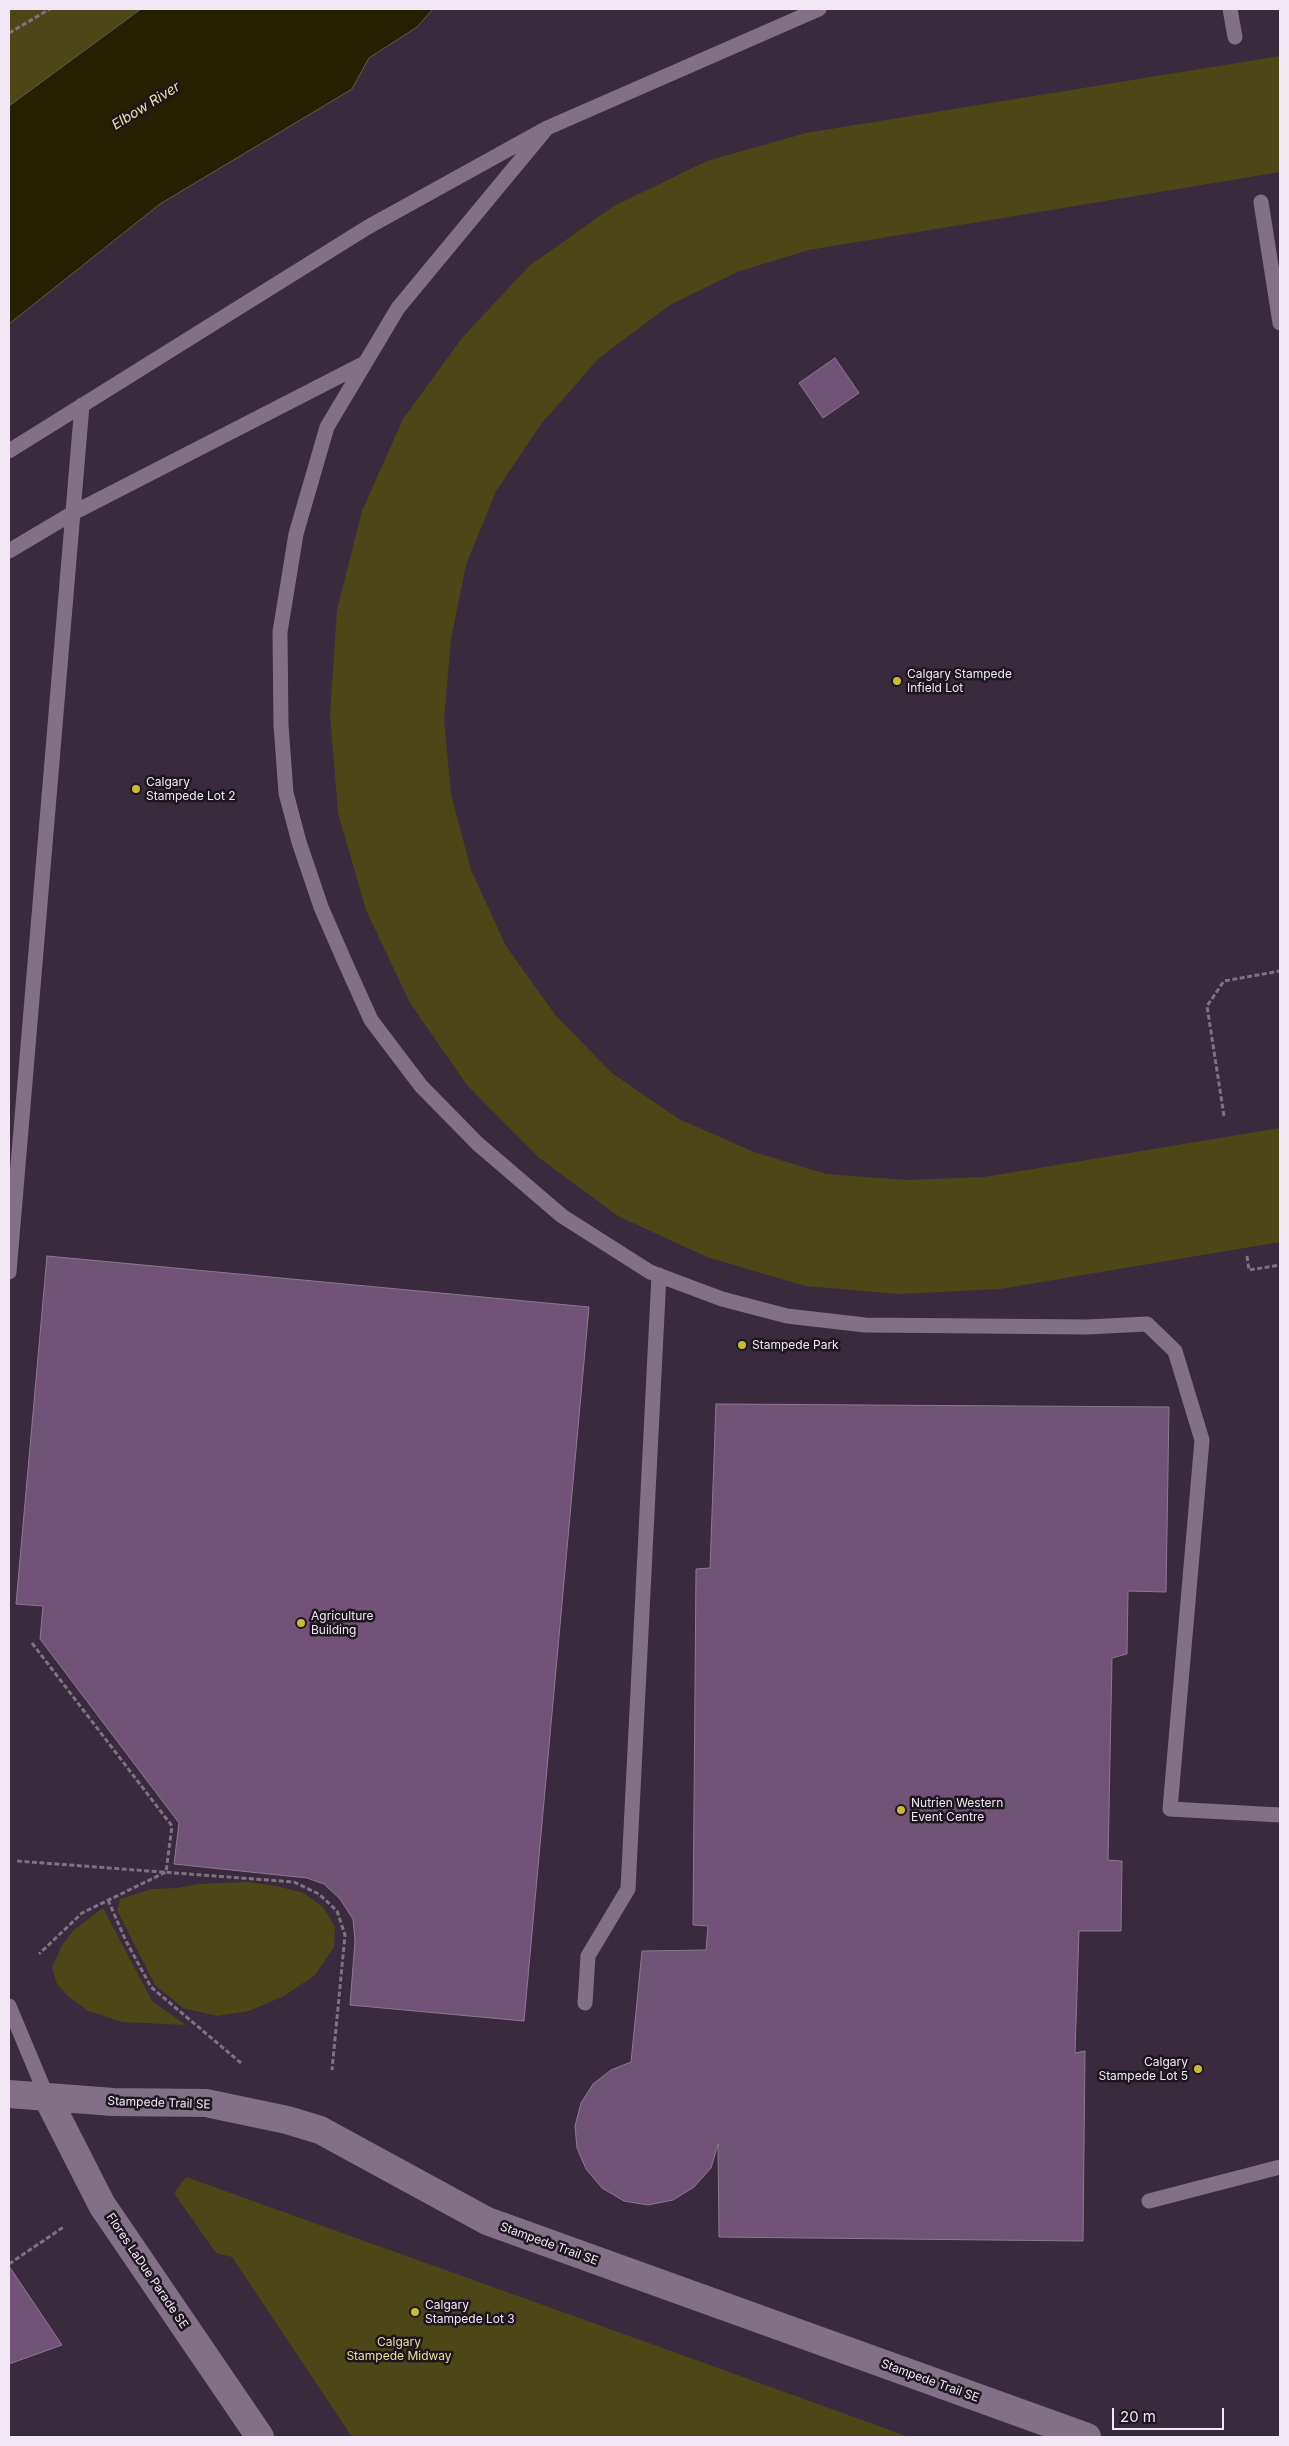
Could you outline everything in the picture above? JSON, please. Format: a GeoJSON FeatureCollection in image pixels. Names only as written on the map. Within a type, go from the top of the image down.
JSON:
{"type":"FeatureCollection","features":[{"type":"Feature","properties":{"kind":"street","name":"Stampede Trail SE"},"geometry":{"type":"LineString","coordinates":[[9,2094],[113,2102],[206,2103],[287,2120],[320,2130],[486,2221],[1086,2437]]}},
{"type":"Feature","properties":{"kind":"street","name":"Flores LaDue Parade SE"},"geometry":{"type":"LineString","coordinates":[[47,2097],[102,2205],[260,2437]]}},
{"type":"Feature","properties":{"kind":"lane"},"geometry":{"type":"LineString","coordinates":[[9,451],[368,227],[547,128],[819,9]]}},
{"type":"Feature","properties":{"kind":"lane"},"geometry":{"type":"LineString","coordinates":[[1230,9],[1235,37]]}},
{"type":"Feature","properties":{"kind":"lane"},"geometry":{"type":"LineString","coordinates":[[547,128],[398,308],[327,428],[296,534],[280,632],[281,725],[286,783],[299,842],[321,907],[371,1020],[421,1086],[478,1144],[562,1216],[650,1272],[722,1299],[787,1316],[865,1325],[1087,1327],[1147,1324],[1175,1351],[1202,1440],[1170,1809],[1280,1815]]}},
{"type":"Feature","properties":{"kind":"lane"},"geometry":{"type":"LineString","coordinates":[[1261,202],[1280,323]]}},
{"type":"Feature","properties":{"kind":"lane"},"geometry":{"type":"LineString","coordinates":[[9,552],[73,513],[365,363]]}},
{"type":"Feature","properties":{"kind":"lane"},"geometry":{"type":"LineString","coordinates":[[9,1272],[82,405]]}},
{"type":"Feature","properties":{"kind":"lane"},"geometry":{"type":"LineString","coordinates":[[586,2002],[588,1956],[628,1889],[659,1275]]}},
{"type":"Feature","properties":{"kind":"lane"},"geometry":{"type":"LineString","coordinates":[[9,2006],[47,2097]]}},
{"type":"Feature","properties":{"kind":"lane"},"geometry":{"type":"LineString","coordinates":[[1149,2200],[1280,2167]]}},
{"type":"Feature","properties":{"kind":"path"},"geometry":{"type":"LineString","coordinates":[[9,33],[50,9]]}},
{"type":"Feature","properties":{"kind":"path"},"geometry":{"type":"LineString","coordinates":[[1224,1116],[1207,1006],[1224,981],[1280,971]]}},
{"type":"Feature","properties":{"kind":"path"},"geometry":{"type":"LineString","coordinates":[[1247,1256],[1249,1270],[1280,1265]]}},
{"type":"Feature","properties":{"kind":"path"},"geometry":{"type":"LineString","coordinates":[[32,1643],[172,1826],[166,1872]]}},
{"type":"Feature","properties":{"kind":"path"},"geometry":{"type":"LineString","coordinates":[[17,1861],[294,1882],[319,1894],[337,1911],[345,1935],[332,2070]]}},
{"type":"Feature","properties":{"kind":"path"},"geometry":{"type":"LineString","coordinates":[[39,1954],[82,1913],[166,1872]]}},
{"type":"Feature","properties":{"kind":"path"},"geometry":{"type":"LineString","coordinates":[[108,1900],[126,1941],[151,1987],[241,2063]]}},
{"type":"Feature","properties":{"kind":"path"},"geometry":{"type":"LineString","coordinates":[[9,2264],[65,2226]]}},
{"type":"Feature","properties":{"kind":"green space"},"geometry":{"type":"Polygon","coordinates":[[[9,9],[141,9],[9,106],[9,9]]]}},
{"type":"Feature","properties":{"kind":"green space"},"geometry":{"type":"Polygon","coordinates":[[[1280,56],[1280,172],[809,250],[737,272],[670,305],[599,358],[541,424],[496,491],[466,565],[451,639],[444,719],[451,794],[471,870],[506,946],[556,1016],[613,1074],[679,1119],[754,1152],[826,1174],[906,1180],[984,1177],[1280,1128],[1280,1242],[1000,1289],[900,1294],[805,1286],[707,1257],[618,1216],[538,1157],[467,1085],[410,1003],[366,910],[338,813],[330,714],[337,610],[362,511],[403,419],[462,338],[529,266],[614,206],[707,161],[806,133],[1280,56]]]}},
{"type":"Feature","properties":{"kind":"green space"},"geometry":{"type":"Polygon","coordinates":[[[248,1882],[304,1893],[323,1907],[335,1927],[334,1947],[315,1975],[284,1996],[249,2011],[217,2016],[183,2008],[155,1985],[117,1910],[120,1899],[152,1889],[178,1888],[198,1884],[248,1882]]]}},
{"type":"Feature","properties":{"kind":"green space"},"geometry":{"type":"Polygon","coordinates":[[[103,1908],[152,2001],[186,2025],[123,2022],[88,2011],[69,1997],[57,1984],[52,1968],[62,1945],[74,1930],[103,1908]]]}},
{"type":"Feature","properties":{"kind":"green space","name":"Calgary Stampede Midway"},"geometry":{"type":"Polygon","coordinates":[[[186,2177],[909,2437],[352,2437],[232,2257],[216,2253],[174,2193],[186,2177]]]}},
{"type":"Feature","properties":{"kind":"water","name":"Elbow River"},"geometry":{"type":"Polygon","coordinates":[[[141,9],[433,9],[417,27],[369,58],[352,89],[160,204],[9,324],[9,106],[141,9]]]}},
{"type":"Feature","properties":{"kind":"building"},"geometry":{"type":"Polygon","coordinates":[[[835,358],[859,393],[823,418],[799,383],[835,358]]]}},
{"type":"Feature","properties":{"kind":"building","name":"Agriculture Building"},"geometry":{"type":"Polygon","coordinates":[[[47,1256],[589,1307],[524,2021],[350,2005],[355,1941],[353,1919],[340,1899],[324,1884],[307,1878],[174,1864],[179,1823],[40,1639],[43,1606],[16,1604],[47,1256]]]}},
{"type":"Feature","properties":{"kind":"building","name":"Nutrien Western Event Centre"},"geometry":{"type":"Polygon","coordinates":[[[716,1404],[1169,1407],[1166,1592],[1128,1591],[1127,1654],[1112,1658],[1108,1860],[1122,1861],[1121,1931],[1079,1931],[1075,2053],[1085,2051],[1083,2241],[719,2237],[718,2144],[711,2168],[694,2187],[673,2200],[648,2205],[624,2201],[602,2188],[586,2169],[577,2148],[575,2126],[581,2103],[593,2084],[611,2070],[631,2062],[642,1951],[706,1950],[708,1926],[693,1925],[696,1569],[710,1568],[716,1404]]]}},
{"type":"Feature","properties":{"kind":"building"},"geometry":{"type":"Polygon","coordinates":[[[9,2266],[62,2345],[9,2364],[9,2266]]]}},
{"type":"Feature","properties":{"kind":"place","name":"Calgary Stampede Infield Lot"},"geometry":{"type":"Point","coordinates":[897,681]}},
{"type":"Feature","properties":{"kind":"place","name":"Calgary Stampede Lot 2"},"geometry":{"type":"Point","coordinates":[136,789]}},
{"type":"Feature","properties":{"kind":"place","name":"Stampede Park"},"geometry":{"type":"Point","coordinates":[742,1345]}},
{"type":"Feature","properties":{"kind":"place","name":"Agriculture Building"},"geometry":{"type":"Point","coordinates":[301,1623]}},
{"type":"Feature","properties":{"kind":"place","name":"Nutrien Western Event Centre"},"geometry":{"type":"Point","coordinates":[901,1810]}},
{"type":"Feature","properties":{"kind":"place","name":"Calgary Stampede Lot 5"},"geometry":{"type":"Point","coordinates":[1198,2069]}},
{"type":"Feature","properties":{"kind":"place","name":"Calgary Stampede Lot 3"},"geometry":{"type":"Point","coordinates":[415,2312]}}]}
